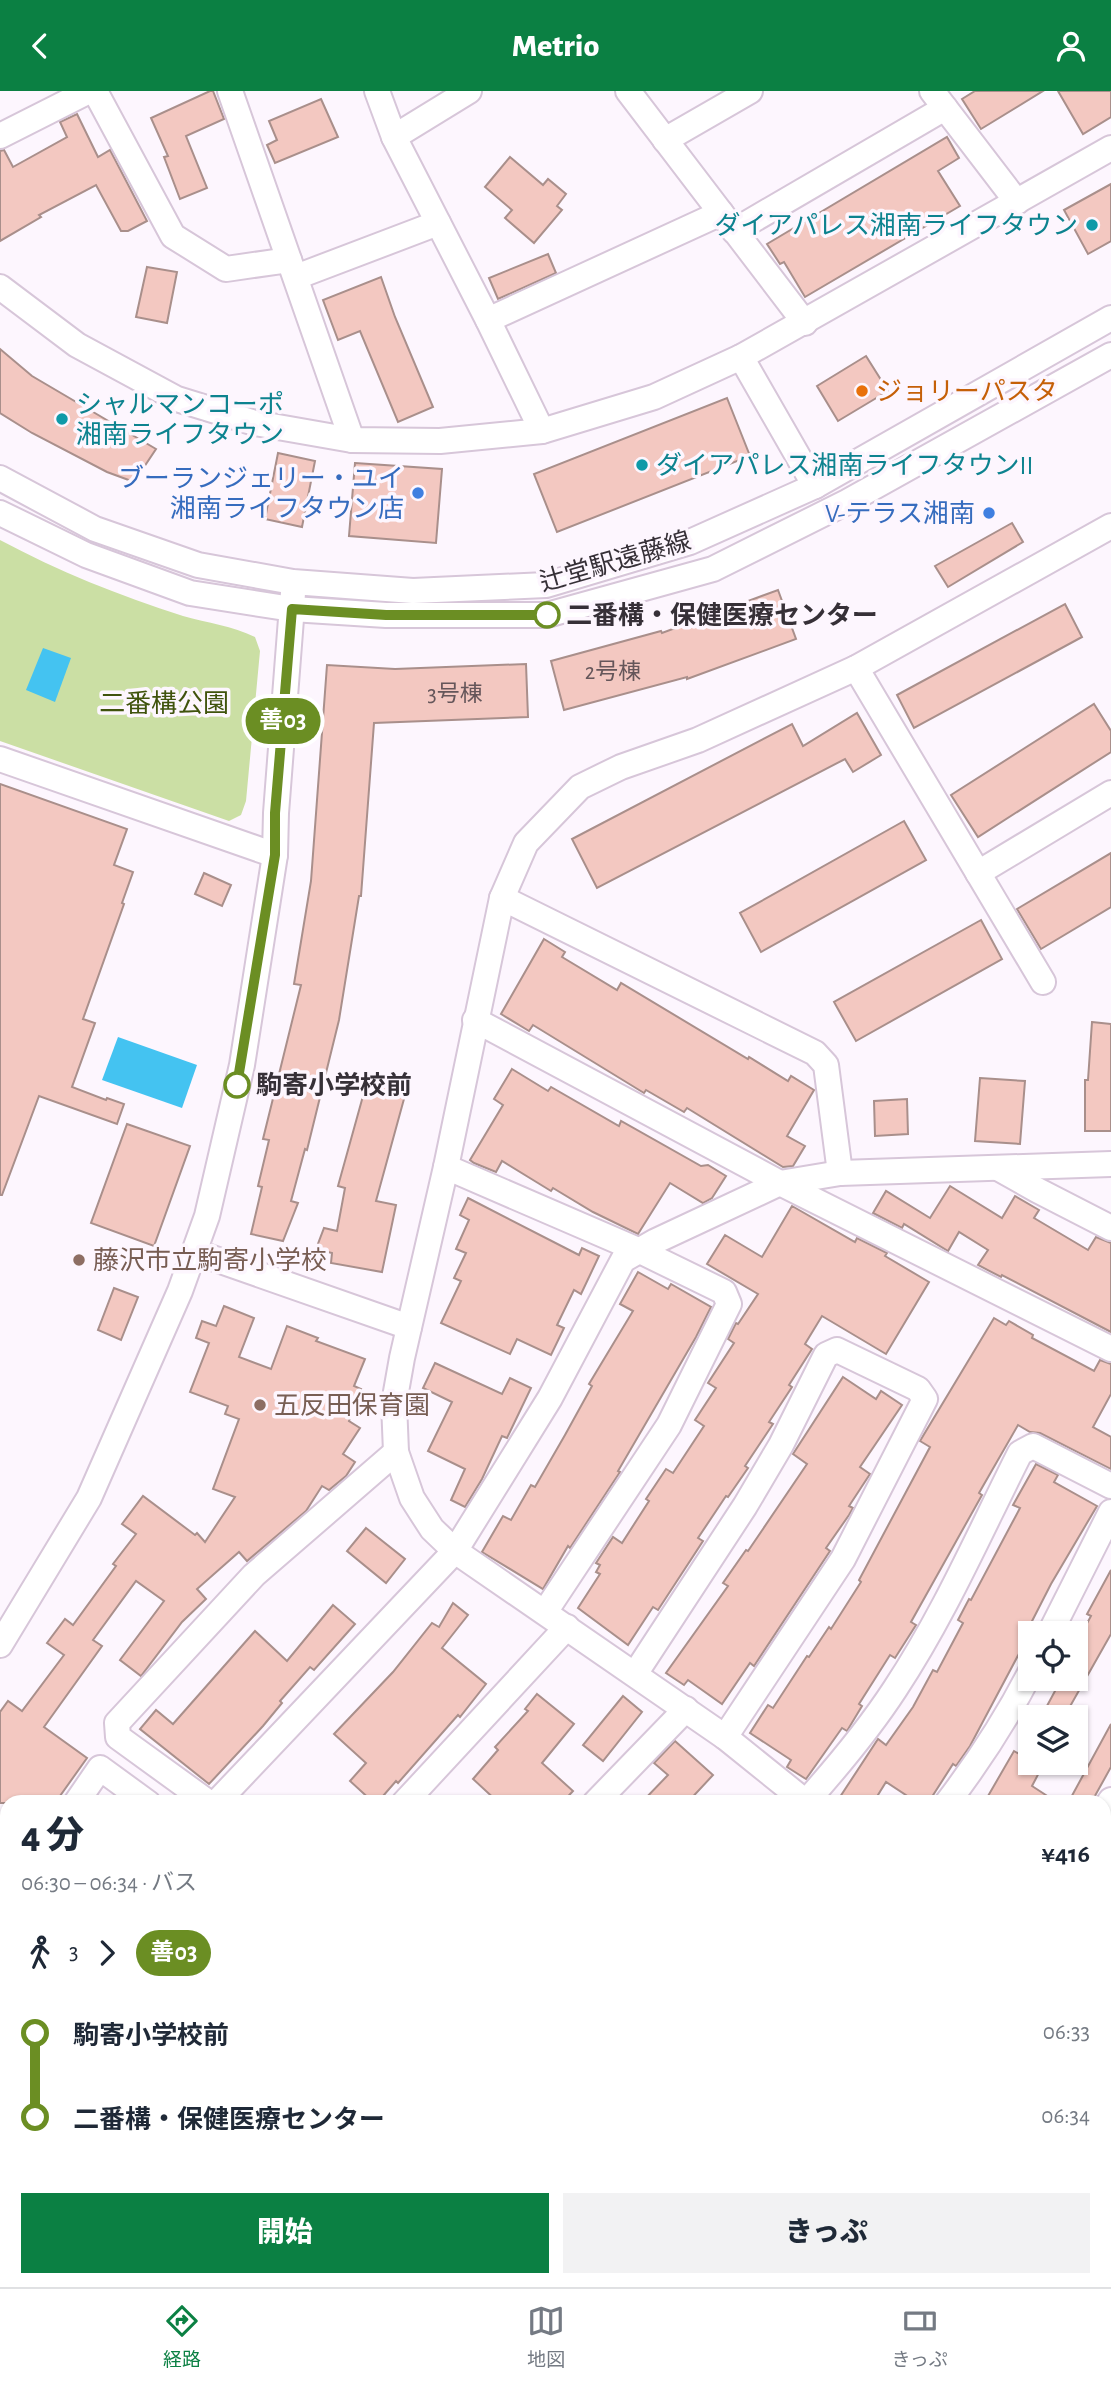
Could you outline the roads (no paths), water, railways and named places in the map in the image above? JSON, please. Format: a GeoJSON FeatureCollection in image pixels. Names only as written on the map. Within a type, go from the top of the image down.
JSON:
{"type":"FeatureCollection","features":[{"type":"Feature","properties":{"kind":"street"},"geometry":{"type":"LineString","coordinates":[[0,136],[89,91]]}},
{"type":"Feature","properties":{"kind":"street"},"geometry":{"type":"LineString","coordinates":[[96,91],[173,236],[226,269],[292,268],[438,223]]}},
{"type":"Feature","properties":{"kind":"street"},"geometry":{"type":"LineString","coordinates":[[230,91],[352,440]]}},
{"type":"Feature","properties":{"kind":"street"},"geometry":{"type":"LineString","coordinates":[[377,91],[394,137],[542,432]]}},
{"type":"Feature","properties":{"kind":"street"},"geometry":{"type":"LineString","coordinates":[[394,137],[469,91]]}},
{"type":"Feature","properties":{"kind":"street"},"geometry":{"type":"LineString","coordinates":[[628,91],[805,323]]}},
{"type":"Feature","properties":{"kind":"street"},"geometry":{"type":"LineString","coordinates":[[665,140],[750,91]]}},
{"type":"Feature","properties":{"kind":"street"},"geometry":{"type":"LineString","coordinates":[[488,320],[728,222],[938,96],[1017,202]]}},
{"type":"Feature","properties":{"kind":"street"},"geometry":{"type":"LineString","coordinates":[[0,287],[77,345],[177,399],[256,423],[352,440],[440,441],[542,432],[654,397],[741,358],[1111,148]]}},
{"type":"Feature","properties":{"kind":"street","name":"辻堂駅遠藤線"},"geometry":{"type":"LineString","coordinates":[[0,478],[95,529],[198,565],[293,582],[413,591],[546,585],[690,542],[816,486],[1111,318]]}},
{"type":"Feature","properties":{"kind":"street","name":"辻堂駅遠藤線"},"geometry":{"type":"LineString","coordinates":[[0,513],[86,555],[190,593],[292,609],[386,615],[547,615],[713,569],[846,502],[1111,355]]}},
{"type":"Feature","properties":{"kind":"street"},"geometry":{"type":"LineString","coordinates":[[741,358],[816,486]]}},
{"type":"Feature","properties":{"kind":"street"},"geometry":{"type":"LineString","coordinates":[[791,1795],[725,1737],[455,1551],[432,1529],[412,1498],[396,1452],[394,1403],[502,898],[526,843],[580,787],[621,767],[698,740],[856,668],[1111,526]]}},
{"type":"Feature","properties":{"kind":"street"},"geometry":{"type":"LineString","coordinates":[[0,1645],[89,1498],[195,1252],[207,1216],[242,1065],[275,855],[275,813],[293,582]]}},
{"type":"Feature","properties":{"kind":"street"},"geometry":{"type":"LineString","coordinates":[[856,668],[1043,982]]}},
{"type":"Feature","properties":{"kind":"street"},"geometry":{"type":"LineString","coordinates":[[0,759],[275,855]]}},
{"type":"Feature","properties":{"kind":"street"},"geometry":{"type":"LineString","coordinates":[[978,873],[1111,793]]}},
{"type":"Feature","properties":{"kind":"street"},"geometry":{"type":"LineString","coordinates":[[502,898],[815,1053],[826,1065],[840,1173]]}},
{"type":"Feature","properties":{"kind":"street"},"geometry":{"type":"LineString","coordinates":[[475,1020],[780,1183],[1111,1349]]}},
{"type":"Feature","properties":{"kind":"street"},"geometry":{"type":"LineString","coordinates":[[224,1795],[455,1551],[550,1398],[622,1260],[780,1183],[840,1173],[1111,1164]]}},
{"type":"Feature","properties":{"kind":"street"},"geometry":{"type":"LineString","coordinates":[[446,1167],[638,1250],[724,1292],[729,1304],[669,1425],[545,1612]]}},
{"type":"Feature","properties":{"kind":"street"},"geometry":{"type":"LineString","coordinates":[[998,1167],[1111,1228]]}},
{"type":"Feature","properties":{"kind":"street"},"geometry":{"type":"LineString","coordinates":[[195,1252],[409,1327]]}},
{"type":"Feature","properties":{"kind":"street"},"geometry":{"type":"LineString","coordinates":[[635,1674],[745,1506],[781,1445],[826,1355],[837,1350],[918,1389],[925,1399],[843,1559],[725,1737]]}},
{"type":"Feature","properties":{"kind":"street"},"geometry":{"type":"LineString","coordinates":[[801,1795],[839,1765],[895,1689],[937,1618],[1020,1453],[1033,1446],[1111,1486]]}},
{"type":"Feature","properties":{"kind":"street"},"geometry":{"type":"LineString","coordinates":[[198,1795],[118,1737],[117,1723],[254,1575],[396,1452]]}},
{"type":"Feature","properties":{"kind":"street"},"geometry":{"type":"LineString","coordinates":[[1056,1621],[1111,1512]]}},
{"type":"Feature","properties":{"kind":"street"},"geometry":{"type":"LineString","coordinates":[[411,1795],[567,1627]]}},
{"type":"Feature","properties":{"kind":"street"},"geometry":{"type":"LineString","coordinates":[[953,1795],[978,1761],[1020,1691]]}},
{"type":"Feature","properties":{"kind":"street"},"geometry":{"type":"LineString","coordinates":[[603,1795],[686,1709]]}},
{"type":"Feature","properties":{"kind":"street"},"geometry":{"type":"LineString","coordinates":[[81,1795],[100,1768],[137,1795]]}},
{"type":"Feature","properties":{"kind":"water"},"geometry":{"type":"Polygon","coordinates":[[[43,648],[71,658],[55,702],[26,690],[43,648]]]}},
{"type":"Feature","properties":{"kind":"water"},"geometry":{"type":"Polygon","coordinates":[[[118,1037],[197,1065],[182,1108],[102,1080],[118,1037]]]}},
{"type":"Feature","properties":{"kind":"place","name":"ダイアパレス湘南ライフタウン"},"geometry":{"type":"Point","coordinates":[1092,225]}},
{"type":"Feature","properties":{"kind":"place","name":"ジョリーパスタ"},"geometry":{"type":"Point","coordinates":[862,391]}},
{"type":"Feature","properties":{"kind":"place","name":"シャルマンコーポ 湘南ライフタウン"},"geometry":{"type":"Point","coordinates":[62,419]}},
{"type":"Feature","properties":{"kind":"place","name":"ダイアパレス湘南ライフタウンII"},"geometry":{"type":"Point","coordinates":[642,465]}},
{"type":"Feature","properties":{"kind":"place","name":"ブーランジェリー・ユイ 湘南ライフタウン店"},"geometry":{"type":"Point","coordinates":[418,493]}},
{"type":"Feature","properties":{"kind":"place","name":"V-テラス湘南"},"geometry":{"type":"Point","coordinates":[989,513]}},
{"type":"Feature","properties":{"kind":"place","name":"二番構・保健医療センター"},"geometry":{"type":"Point","coordinates":[547,615]}},
{"type":"Feature","properties":{"kind":"place","name":"駒寄小学校前"},"geometry":{"type":"Point","coordinates":[237,1085]}},
{"type":"Feature","properties":{"kind":"place","name":"藤沢市立駒寄小学校"},"geometry":{"type":"Point","coordinates":[79,1260]}},
{"type":"Feature","properties":{"kind":"place","name":"五反田保育園"},"geometry":{"type":"Point","coordinates":[260,1405]}},
{"type":"Feature","properties":{"kind":"park label","name":"二番構公園"},"geometry":{"type":"Point","coordinates":[164,703]}}]}
